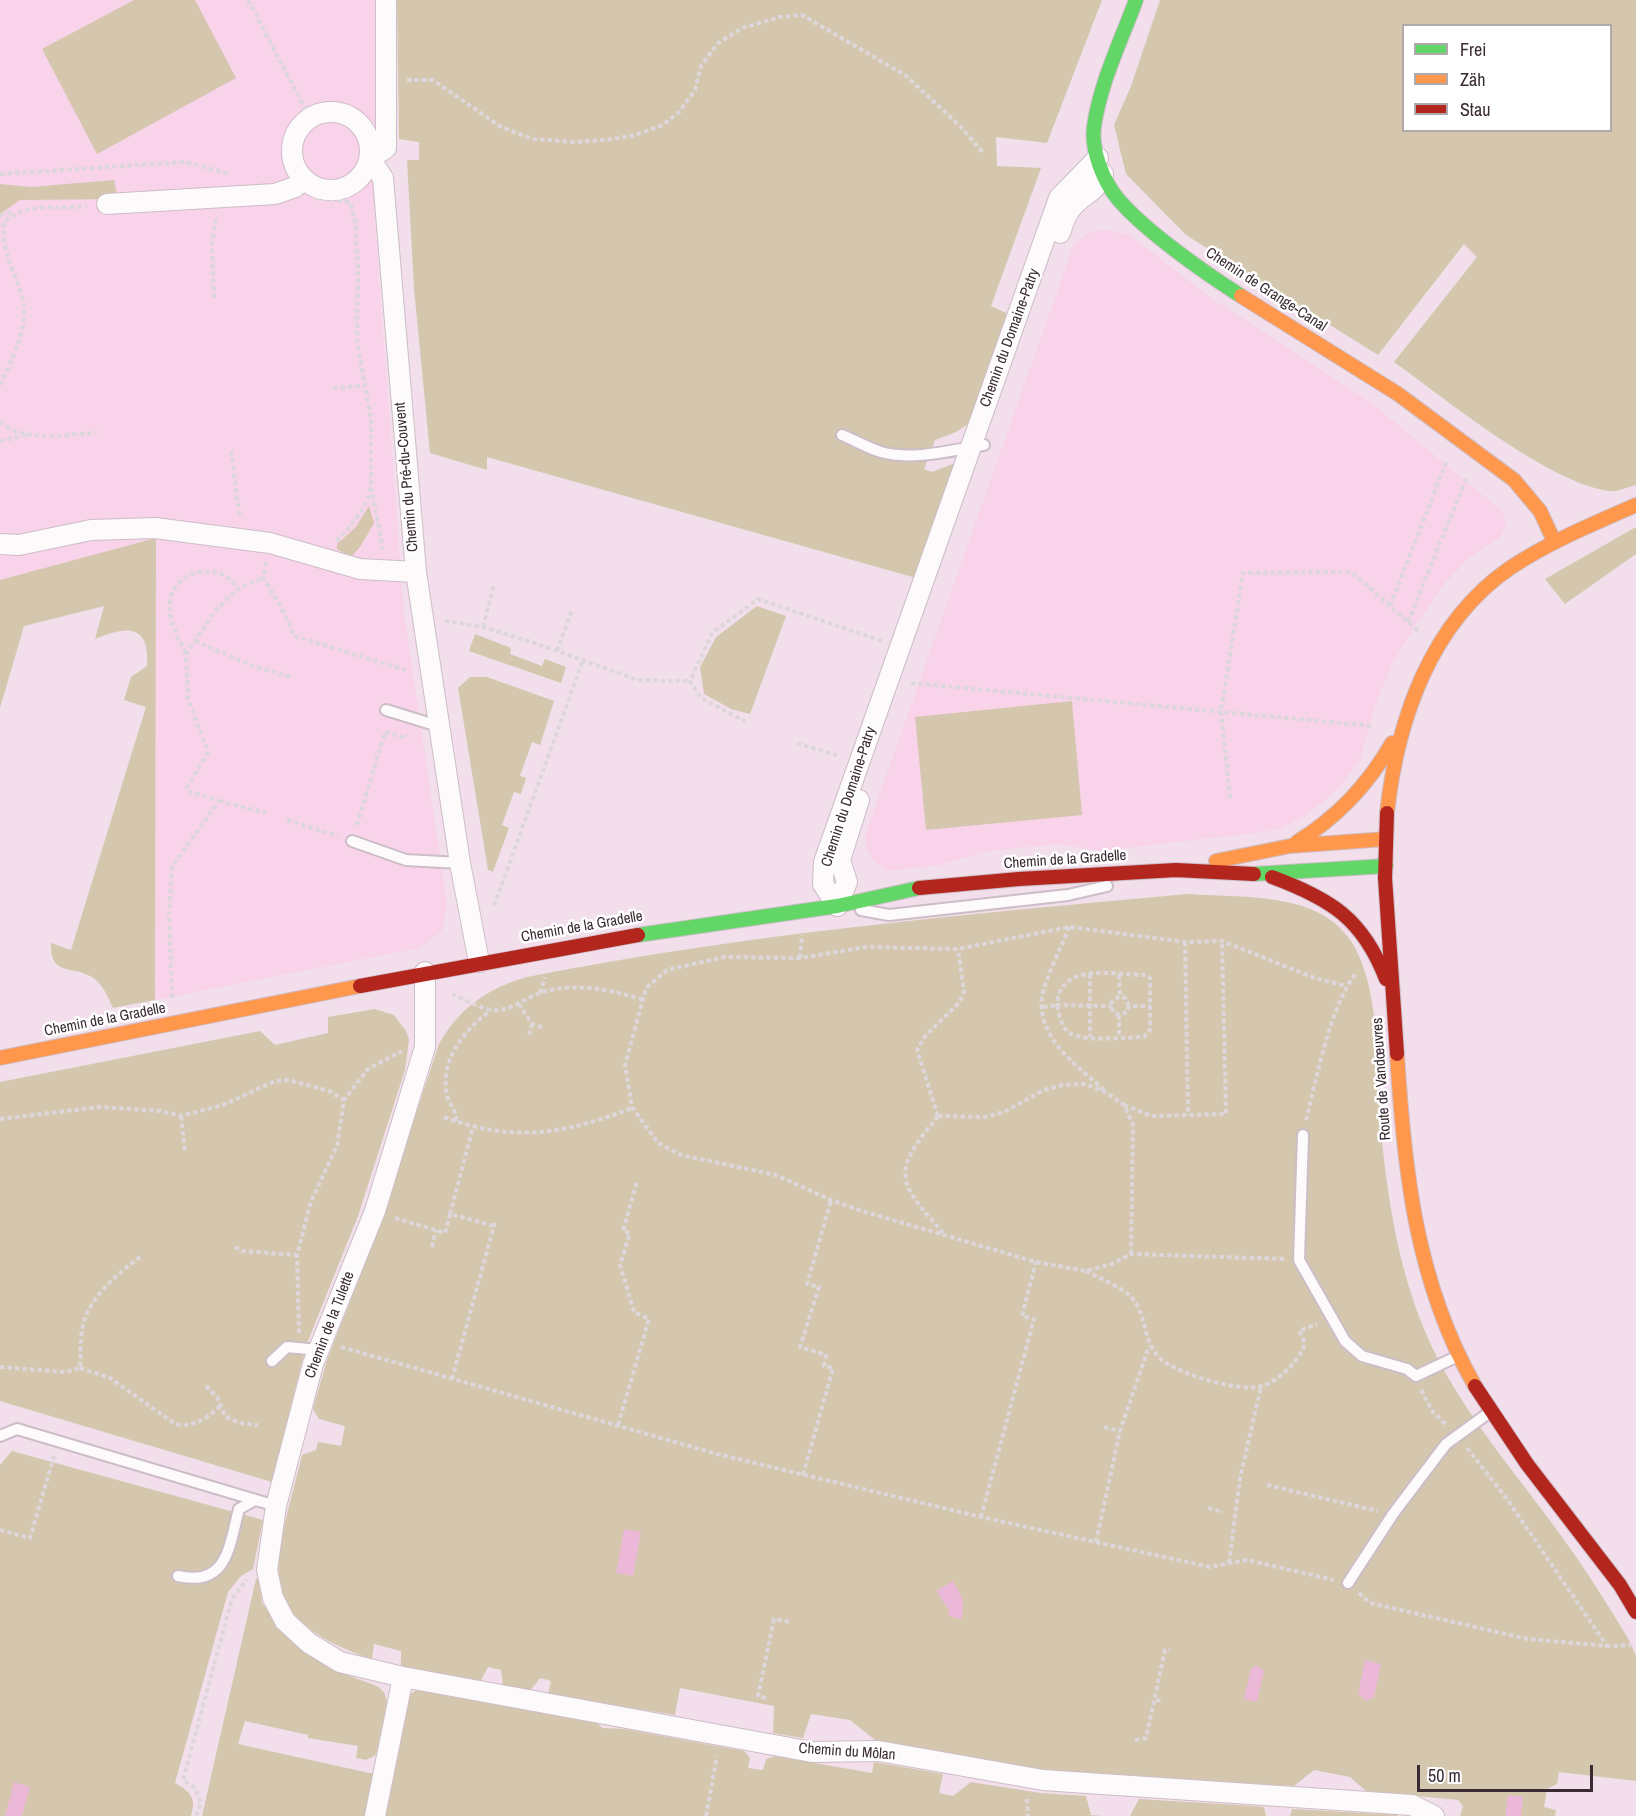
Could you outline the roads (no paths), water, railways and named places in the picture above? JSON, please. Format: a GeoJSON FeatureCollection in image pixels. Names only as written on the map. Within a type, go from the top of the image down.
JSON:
{"type":"FeatureCollection","features":[{"type":"Feature","properties":{"kind":"street"},"geometry":{"type":"LineString","coordinates":[[107,204],[276,194],[300,183],[330,190],[343,188],[355,182],[370,159],[386,148],[386,0]]}},
{"type":"Feature","properties":{"kind":"street","name":"Chemin de Grange-Canal"},"geometry":{"type":"LineString","coordinates":[[1136,0],[1097,106],[1094,128],[1100,166],[1118,199],[1213,278],[1398,394],[1514,480],[1540,511],[1554,541]]}},
{"type":"Feature","properties":{"kind":"street"},"geometry":{"type":"LineString","coordinates":[[300,183],[293,161],[292,148],[294,136],[310,118],[335,112],[348,116],[366,134],[370,159]]}},
{"type":"Feature","properties":{"kind":"street","name":"Chemin du Pré-du-Couvent"},"geometry":{"type":"LineString","coordinates":[[370,159],[383,178],[416,572],[430,677],[460,863],[479,962]]}},
{"type":"Feature","properties":{"kind":"street","name":"Chemin du Domaine-Patry"},"geometry":{"type":"LineString","coordinates":[[837,906],[823,884],[824,862],[900,647],[1068,212],[1079,199],[1096,190],[1100,166]]}},
{"type":"Feature","properties":{"kind":"street","name":"Chemin du Domaine-Patry"},"geometry":{"type":"LineString","coordinates":[[837,906],[847,882],[840,860],[1059,198],[1100,166]]}},
{"type":"Feature","properties":{"kind":"street","name":"Route de Vandœuvres"},"geometry":{"type":"LineString","coordinates":[[1636,505],[1554,541],[1511,566],[1466,608],[1420,678],[1394,763],[1386,838],[1405,1170],[1411,1217],[1434,1299],[1458,1356],[1490,1412],[1620,1585],[1636,1612]]}},
{"type":"Feature","properties":{"kind":"street"},"geometry":{"type":"LineString","coordinates":[[0,544],[19,545],[91,530],[155,528],[270,543],[360,569],[416,572]]}},
{"type":"Feature","properties":{"kind":"street"},"geometry":{"type":"LineString","coordinates":[[1290,846],[1333,819],[1355,798],[1387,754],[1410,707]]}},
{"type":"Feature","properties":{"kind":"street","name":"Chemin de la Gradelle"},"geometry":{"type":"LineString","coordinates":[[1176,870],[1290,846],[1386,838]]}},
{"type":"Feature","properties":{"kind":"street","name":"Chemin de la Gradelle"},"geometry":{"type":"LineString","coordinates":[[0,1058],[479,962],[675,928],[837,906],[913,889],[1018,879],[1176,870],[1262,874],[1386,866]]}},
{"type":"Feature","properties":{"kind":"street"},"geometry":{"type":"LineString","coordinates":[[1262,874],[1317,894],[1340,908],[1351,918],[1374,949],[1394,1000]]}},
{"type":"Feature","properties":{"kind":"street","name":"Chemin de la Tulette"},"geometry":{"type":"LineString","coordinates":[[403,1677],[340,1662],[309,1643],[285,1621],[273,1598],[267,1570],[276,1506],[321,1346],[375,1211],[426,1044],[425,972]]}},
{"type":"Feature","properties":{"kind":"street"},"geometry":{"type":"LineString","coordinates":[[375,1816],[403,1677]]}},
{"type":"Feature","properties":{"kind":"street","name":"Chemin du Môlan"},"geometry":{"type":"LineString","coordinates":[[403,1677],[812,1752],[879,1751],[1043,1780],[1412,1805],[1434,1816]]}},
{"type":"Feature","properties":{"kind":"lane"},"geometry":{"type":"LineString","coordinates":[[842,435],[882,452],[903,454],[930,454],[978,446]]}},
{"type":"Feature","properties":{"kind":"lane"},"geometry":{"type":"LineString","coordinates":[[386,710],[438,726]]}},
{"type":"Feature","properties":{"kind":"lane"},"geometry":{"type":"LineString","coordinates":[[352,841],[406,860],[460,863]]}},
{"type":"Feature","properties":{"kind":"lane"},"geometry":{"type":"LineString","coordinates":[[837,906],[889,915],[1068,895],[1176,870]]}},
{"type":"Feature","properties":{"kind":"lane"},"geometry":{"type":"LineString","coordinates":[[1303,1135],[1299,1260],[1345,1341],[1362,1356],[1407,1369],[1416,1376],[1458,1356]]}},
{"type":"Feature","properties":{"kind":"lane"},"geometry":{"type":"LineString","coordinates":[[272,1361],[287,1347],[321,1346]]}},
{"type":"Feature","properties":{"kind":"lane"},"geometry":{"type":"LineString","coordinates":[[1348,1583],[1393,1514],[1455,1435],[1490,1412]]}},
{"type":"Feature","properties":{"kind":"lane"},"geometry":{"type":"LineString","coordinates":[[0,1436],[17,1429],[276,1506]]}},
{"type":"Feature","properties":{"kind":"lane"},"geometry":{"type":"LineString","coordinates":[[178,1576],[193,1580],[208,1576],[223,1566],[239,1509],[255,1500]]}}]}
